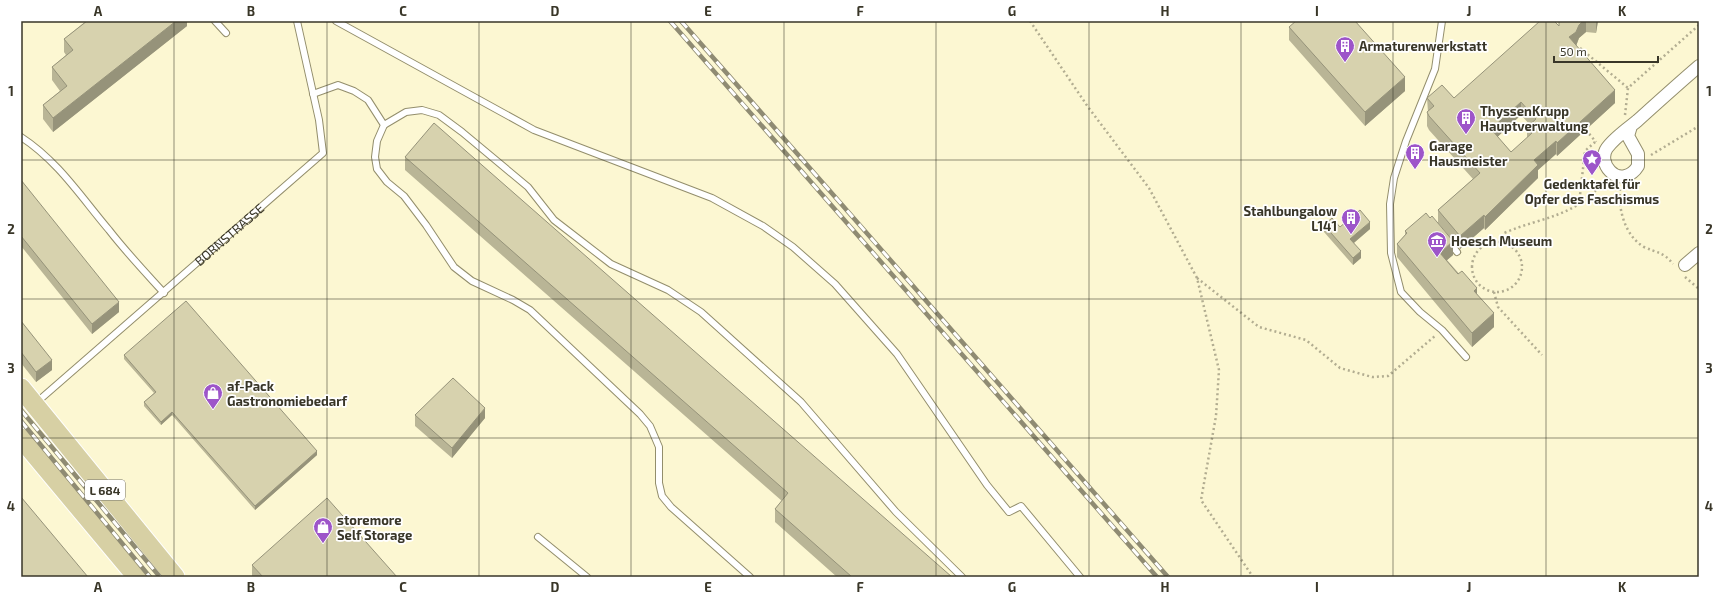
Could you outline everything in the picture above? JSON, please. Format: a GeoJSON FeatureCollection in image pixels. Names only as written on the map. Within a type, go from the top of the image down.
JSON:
{"type":"FeatureCollection","features":[{"type":"Feature","properties":{"kind":"main road","name":"L 684"},"geometry":{"type":"LineString","coordinates":[[21,388],[175,577]]}},
{"type":"Feature","properties":{"kind":"main road","name":"L 684"},"geometry":{"type":"LineString","coordinates":[[21,438],[138,577]]}},
{"type":"Feature","properties":{"kind":"street"},"geometry":{"type":"LineString","coordinates":[[1628,121],[1628,136],[1638,154],[1638,166],[1631,174],[1621,177],[1611,172],[1605,162],[1604,156],[1607,149],[1628,121],[1699,66]]}},
{"type":"Feature","properties":{"kind":"street"},"geometry":{"type":"LineString","coordinates":[[1682,269],[1699,253]]}},
{"type":"Feature","properties":{"kind":"lane"},"geometry":{"type":"LineString","coordinates":[[215,21],[226,33]]}},
{"type":"Feature","properties":{"kind":"lane","name":"BORNSTRASSE"},"geometry":{"type":"LineString","coordinates":[[34,404],[164,293],[323,153],[313,94],[297,21]]}},
{"type":"Feature","properties":{"kind":"lane"},"geometry":{"type":"LineString","coordinates":[[336,21],[534,130],[712,198],[763,226],[793,247],[835,284],[897,354],[987,485],[1009,512],[1021,506],[1080,577]]}},
{"type":"Feature","properties":{"kind":"lane"},"geometry":{"type":"LineString","coordinates":[[1442,21],[1434,68],[1406,141],[1394,178],[1390,204],[1391,253],[1401,292],[1420,312],[1442,330],[1466,357]]}},
{"type":"Feature","properties":{"kind":"lane"},"geometry":{"type":"LineString","coordinates":[[313,94],[338,85],[354,91],[368,100],[384,125]]}},
{"type":"Feature","properties":{"kind":"lane"},"geometry":{"type":"LineString","coordinates":[[750,577],[671,507],[662,496],[659,483],[659,447],[650,426],[640,414],[530,310],[513,300],[472,282],[454,267],[426,225],[404,196],[386,182],[377,169],[375,157],[377,141],[384,125],[406,112],[422,110],[439,115],[462,132],[528,187],[554,220],[611,264],[668,290],[701,312],[801,402],[896,512],[962,577]]}},
{"type":"Feature","properties":{"kind":"lane"},"geometry":{"type":"LineString","coordinates":[[21,137],[33,144],[59,168],[109,231],[164,293]]}},
{"type":"Feature","properties":{"kind":"lane"},"geometry":{"type":"LineString","coordinates":[[1442,234],[1457,252]]}},
{"type":"Feature","properties":{"kind":"lane"},"geometry":{"type":"LineString","coordinates":[[538,537],[587,577]]}},
{"type":"Feature","properties":{"kind":"path"},"geometry":{"type":"LineString","coordinates":[[1030,21],[1088,107],[1149,188],[1197,278],[1220,370],[1216,416],[1202,500],[1253,577]]}},
{"type":"Feature","properties":{"kind":"path"},"geometry":{"type":"LineString","coordinates":[[1628,121],[1628,88],[1699,25]]}},
{"type":"Feature","properties":{"kind":"path"},"geometry":{"type":"LineString","coordinates":[[1580,48],[1628,88]]}},
{"type":"Feature","properties":{"kind":"path"},"geometry":{"type":"LineString","coordinates":[[1638,154],[1651,155],[1699,126]]}},
{"type":"Feature","properties":{"kind":"path"},"geometry":{"type":"LineString","coordinates":[[1586,130],[1600,146]]}},
{"type":"Feature","properties":{"kind":"path"},"geometry":{"type":"LineString","coordinates":[[1579,204],[1585,151],[1602,136]]}},
{"type":"Feature","properties":{"kind":"path"},"geometry":{"type":"LineString","coordinates":[[1501,242],[1504,233],[1522,225],[1569,211],[1595,192],[1606,179],[1610,181]]}},
{"type":"Feature","properties":{"kind":"path"},"geometry":{"type":"LineString","coordinates":[[1619,184],[1622,214],[1631,234],[1643,246],[1664,254],[1682,269],[1699,289]]}},
{"type":"Feature","properties":{"kind":"path"},"geometry":{"type":"LineString","coordinates":[[1493,242],[1501,242],[1515,250],[1520,258],[1522,266],[1521,274],[1517,282],[1511,288],[1494,292],[1480,285],[1476,279],[1472,264],[1479,250],[1493,242]]}},
{"type":"Feature","properties":{"kind":"path"},"geometry":{"type":"LineString","coordinates":[[1197,278],[1259,327],[1306,340],[1340,368],[1372,377],[1388,376],[1442,330]]}},
{"type":"Feature","properties":{"kind":"path"},"geometry":{"type":"LineString","coordinates":[[1494,292],[1498,307],[1542,355]]}},
{"type":"Feature","properties":{"kind":"building"},"geometry":{"type":"Polygon","coordinates":[[[87,21],[176,21],[53,118],[43,105],[67,86],[52,67],[73,50],[64,39],[87,21]]]}},
{"type":"Feature","properties":{"kind":"building","name":"Armaturenwerkstatt"},"geometry":{"type":"Polygon","coordinates":[[[1296,21],[1355,21],[1405,77],[1365,112],[1289,27],[1296,21]]]}},
{"type":"Feature","properties":{"kind":"building","name":"ThyssenKrupp Hauptverwaltung"},"geometry":{"type":"Polygon","coordinates":[[[1540,21],[1554,21],[1559,26],[1559,21],[1583,21],[1579,25],[1576,32],[1569,37],[1615,90],[1557,143],[1556,141],[1534,160],[1538,165],[1485,217],[1484,215],[1460,236],[1438,210],[1480,173],[1427,112],[1434,106],[1427,98],[1442,85],[1454,98],[1540,21]],[[1521,102],[1491,129],[1511,152],[1532,133],[1527,127],[1536,119],[1521,102]]]}},
{"type":"Feature","properties":{"kind":"building"},"geometry":{"type":"Polygon","coordinates":[[[434,123],[952,577],[852,577],[775,509],[788,493],[405,157],[434,123]]]}},
{"type":"Feature","properties":{"kind":"building"},"geometry":{"type":"Polygon","coordinates":[[[21,180],[119,302],[92,324],[21,236],[21,180]]]}},
{"type":"Feature","properties":{"kind":"building"},"geometry":{"type":"Polygon","coordinates":[[[1360,210],[1370,222],[1350,239],[1361,251],[1353,258],[1324,225],[1332,218],[1340,227],[1360,210]]]}},
{"type":"Feature","properties":{"kind":"building"},"geometry":{"type":"Polygon","coordinates":[[[1426,213],[1430,218],[1432,216],[1453,241],[1440,253],[1458,274],[1462,271],[1477,288],[1474,291],[1494,313],[1472,333],[1397,244],[1407,233],[1405,231],[1426,213]]]}},
{"type":"Feature","properties":{"kind":"building","name":"af-Pack Gastronomiebedarf"},"geometry":{"type":"Polygon","coordinates":[[[186,301],[317,451],[255,506],[172,412],[161,422],[144,402],[156,392],[124,355],[186,301]]]}},
{"type":"Feature","properties":{"kind":"building"},"geometry":{"type":"Polygon","coordinates":[[[21,321],[52,360],[36,372],[21,352],[21,321]]]}},
{"type":"Feature","properties":{"kind":"building"},"geometry":{"type":"Polygon","coordinates":[[[453,378],[485,408],[452,448],[415,415],[453,378]]]}},
{"type":"Feature","properties":{"kind":"building"},"geometry":{"type":"Polygon","coordinates":[[[21,497],[88,577],[21,577],[21,497]]]}},
{"type":"Feature","properties":{"kind":"building","name":"storemore Self Storage"},"geometry":{"type":"Polygon","coordinates":[[[327,498],[397,577],[263,577],[252,565],[327,498]]]}},
{"type":"Feature","properties":{"kind":"railway"},"geometry":{"type":"LineString","coordinates":[[670,21],[1157,577]]}},
{"type":"Feature","properties":{"kind":"railway"},"geometry":{"type":"LineString","coordinates":[[681,21],[1168,577]]}},
{"type":"Feature","properties":{"kind":"railway"},"geometry":{"type":"LineString","coordinates":[[21,410],[160,577]]}},
{"type":"Feature","properties":{"kind":"railway"},"geometry":{"type":"LineString","coordinates":[[21,421],[150,577]]}},
{"type":"Feature","properties":{"kind":"place","name":"Armaturenwerkstatt"},"geometry":{"type":"Point","coordinates":[1345,63]}},
{"type":"Feature","properties":{"kind":"place","name":"ThyssenKrupp Hauptverwaltung"},"geometry":{"type":"Point","coordinates":[1466,135]}},
{"type":"Feature","properties":{"kind":"place","name":"Garage Hausmeister"},"geometry":{"type":"Point","coordinates":[1415,170]}},
{"type":"Feature","properties":{"kind":"place","name":"Gedenktafel für Opfer des Faschismus"},"geometry":{"type":"Point","coordinates":[1592,176]}},
{"type":"Feature","properties":{"kind":"place","name":"Stahlbungalow L141"},"geometry":{"type":"Point","coordinates":[1351,235]}},
{"type":"Feature","properties":{"kind":"place","name":"Hoesch Museum"},"geometry":{"type":"Point","coordinates":[1437,258]}},
{"type":"Feature","properties":{"kind":"place","name":"af-Pack Gastronomiebedarf"},"geometry":{"type":"Point","coordinates":[213,410]}},
{"type":"Feature","properties":{"kind":"place","name":"storemore Self Storage"},"geometry":{"type":"Point","coordinates":[323,544]}}]}
